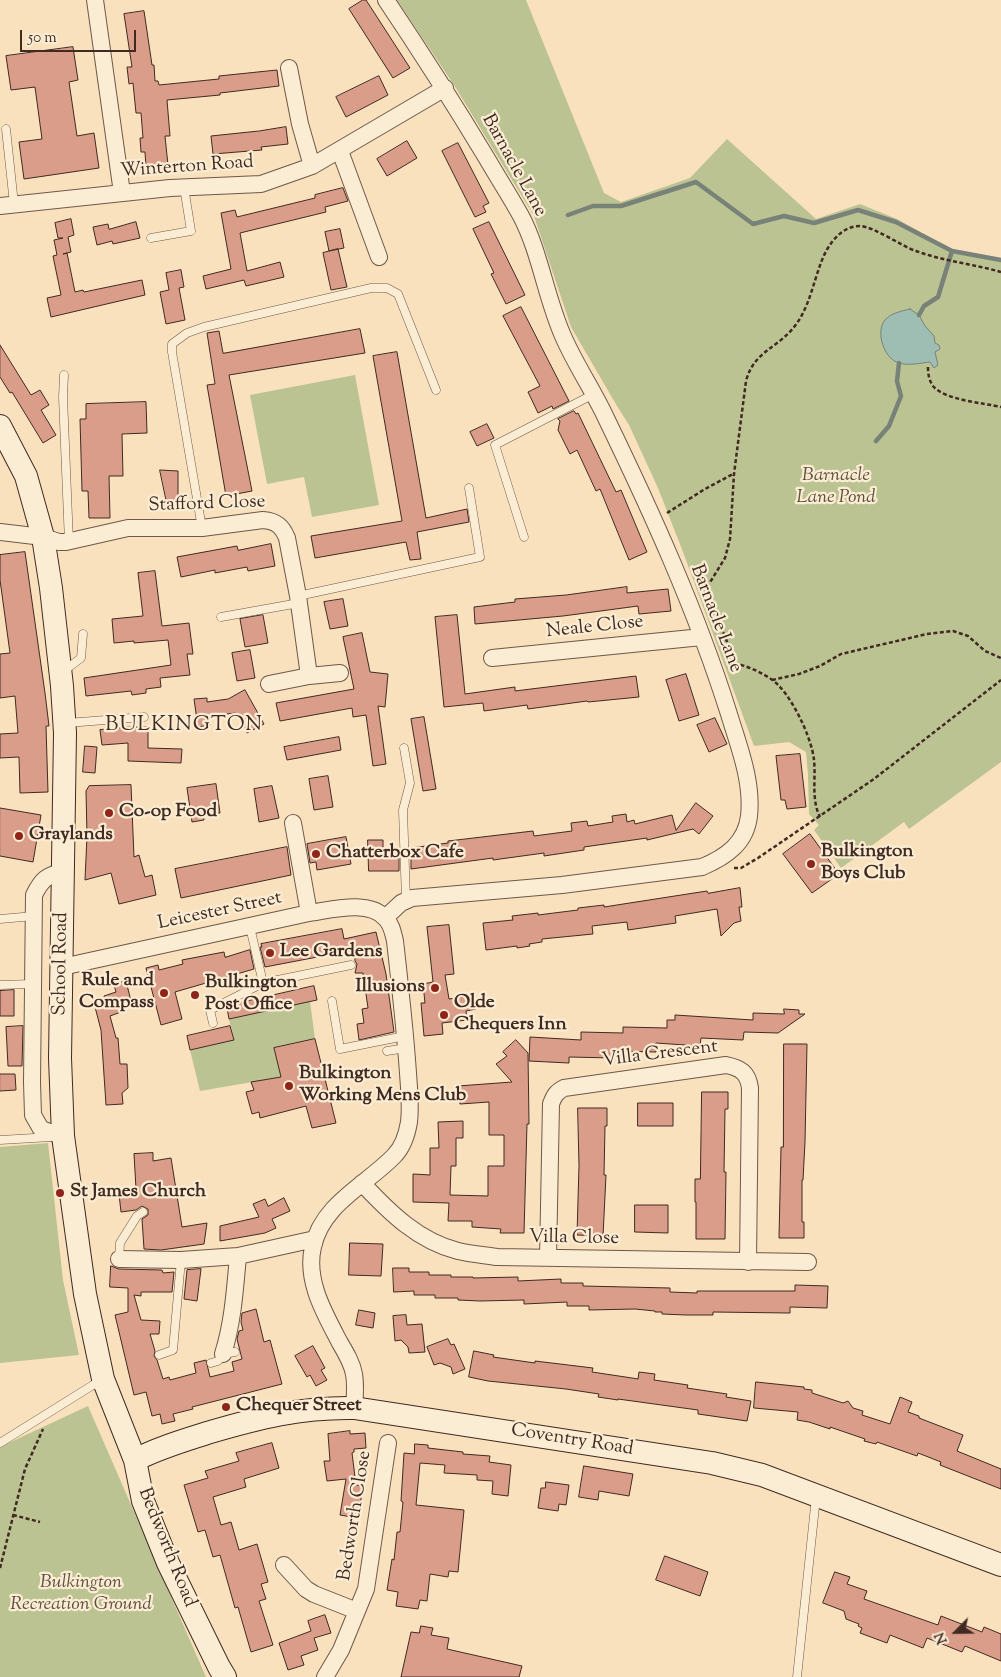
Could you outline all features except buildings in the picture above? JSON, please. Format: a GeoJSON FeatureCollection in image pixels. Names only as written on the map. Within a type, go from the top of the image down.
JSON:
{"type":"FeatureCollection","features":[{"type":"Feature","properties":{"kind":"main road","name":"School Road"},"geometry":{"type":"LineString","coordinates":[[0,426],[26,476],[43,537],[61,673],[65,723],[60,1058],[63,1136],[84,1294],[105,1383]]}},
{"type":"Feature","properties":{"kind":"main road","name":"Bedworth Road"},"geometry":{"type":"LineString","coordinates":[[105,1383],[135,1460],[143,1501],[168,1563],[225,1677]]}},
{"type":"Feature","properties":{"kind":"main road","name":"Coventry Road"},"geometry":{"type":"LineString","coordinates":[[135,1460],[158,1448],[249,1420],[324,1407],[354,1408],[712,1463],[762,1475],[1001,1565]]}},
{"type":"Feature","properties":{"kind":"street"},"geometry":{"type":"LineString","coordinates":[[95,0],[122,193]]}},
{"type":"Feature","properties":{"kind":"street","name":"Barnacle Lane"},"geometry":{"type":"LineString","coordinates":[[386,0],[445,88],[522,217],[563,337],[594,394],[654,519],[713,664],[736,738],[748,788],[750,813],[748,823],[739,842],[732,850],[718,860],[702,867],[562,885],[406,900]]}},
{"type":"Feature","properties":{"kind":"street"},"geometry":{"type":"LineString","coordinates":[[288,68],[300,124],[312,166]]}},
{"type":"Feature","properties":{"kind":"street","name":"Winterton Road"},"geometry":{"type":"LineString","coordinates":[[7,205],[122,193],[261,184],[312,166],[445,88]]}},
{"type":"Feature","properties":{"kind":"street"},"geometry":{"type":"LineString","coordinates":[[340,151],[379,257]]}},
{"type":"Feature","properties":{"kind":"street","name":"Stafford Close"},"geometry":{"type":"LineString","coordinates":[[0,532],[69,542],[128,528],[202,528],[263,520],[272,521],[279,525],[287,538],[309,676]]}},
{"type":"Feature","properties":{"kind":"street","name":"Neale Close"},"geometry":{"type":"LineString","coordinates":[[492,658],[702,637]]}},
{"type":"Feature","properties":{"kind":"street"},"geometry":{"type":"LineString","coordinates":[[268,684],[309,676],[340,673]]}},
{"type":"Feature","properties":{"kind":"street"},"geometry":{"type":"LineString","coordinates":[[293,823],[309,914]]}},
{"type":"Feature","properties":{"kind":"street"},"geometry":{"type":"LineString","coordinates":[[63,1136],[41,1129],[33,1115],[33,984],[34,895],[41,882],[50,875],[64,871]]}},
{"type":"Feature","properties":{"kind":"street"},"geometry":{"type":"LineString","coordinates":[[354,1408],[356,1385],[354,1373],[321,1306],[316,1290],[312,1258],[315,1239],[320,1227],[336,1206],[395,1155],[403,1144],[406,1134],[410,1102],[406,1042],[395,941],[386,917],[395,907],[406,900]]}},
{"type":"Feature","properties":{"kind":"street","name":"Leicester Street"},"geometry":{"type":"LineString","coordinates":[[62,967],[309,914],[359,907],[379,912],[386,917]]}},
{"type":"Feature","properties":{"kind":"street","name":"Villa Crescent"},"geometry":{"type":"LineString","coordinates":[[548,1258],[551,1104],[553,1097],[558,1091],[564,1088],[726,1065],[736,1067],[745,1072],[750,1088],[748,1262]]}},
{"type":"Feature","properties":{"kind":"street","name":"Villa Close"},"geometry":{"type":"LineString","coordinates":[[362,1183],[386,1209],[403,1223],[437,1243],[458,1251],[548,1258],[808,1262]]}},
{"type":"Feature","properties":{"kind":"street"},"geometry":{"type":"LineString","coordinates":[[119,1260],[181,1260],[238,1256],[315,1239]]}},
{"type":"Feature","properties":{"kind":"street"},"geometry":{"type":"LineString","coordinates":[[223,1356],[233,1310],[238,1256]]}},
{"type":"Feature","properties":{"kind":"street","name":"Bedworth Close"},"geometry":{"type":"LineString","coordinates":[[325,1677],[341,1650],[366,1589],[371,1566],[388,1443]]}},
{"type":"Feature","properties":{"kind":"street"},"geometry":{"type":"LineString","coordinates":[[284,1565],[306,1589],[357,1611]]}},
{"type":"Feature","properties":{"kind":"lane"},"geometry":{"type":"LineString","coordinates":[[6,129],[7,205]]}},
{"type":"Feature","properties":{"kind":"lane"},"geometry":{"type":"LineString","coordinates":[[151,238],[191,231],[184,188]]}},
{"type":"Feature","properties":{"kind":"lane"},"geometry":{"type":"LineString","coordinates":[[202,528],[172,352],[172,344],[187,333],[204,326],[371,288],[388,288],[398,294],[436,390]]}},
{"type":"Feature","properties":{"kind":"lane"},"geometry":{"type":"LineString","coordinates":[[64,375],[63,397],[69,542]]}},
{"type":"Feature","properties":{"kind":"lane"},"geometry":{"type":"LineString","coordinates":[[524,537],[495,445],[594,394]]}},
{"type":"Feature","properties":{"kind":"lane"},"geometry":{"type":"LineString","coordinates":[[221,617],[480,557],[469,488]]}},
{"type":"Feature","properties":{"kind":"lane"},"geometry":{"type":"LineString","coordinates":[[61,673],[81,658],[83,634]]}},
{"type":"Feature","properties":{"kind":"lane"},"geometry":{"type":"LineString","coordinates":[[65,723],[144,717]]}},
{"type":"Feature","properties":{"kind":"lane"},"geometry":{"type":"LineString","coordinates":[[404,748],[410,783],[403,810],[406,900]]}},
{"type":"Feature","properties":{"kind":"lane"},"geometry":{"type":"LineString","coordinates":[[0,919],[34,916]]}},
{"type":"Feature","properties":{"kind":"lane"},"geometry":{"type":"LineString","coordinates":[[250,927],[263,982]]}},
{"type":"Feature","properties":{"kind":"lane"},"geometry":{"type":"LineString","coordinates":[[213,1022],[210,1010],[263,982],[351,965]]}},
{"type":"Feature","properties":{"kind":"lane"},"geometry":{"type":"LineString","coordinates":[[0,984],[33,984]]}},
{"type":"Feature","properties":{"kind":"lane"},"geometry":{"type":"LineString","coordinates":[[332,1001],[340,1049],[406,1042]]}},
{"type":"Feature","properties":{"kind":"lane"},"geometry":{"type":"LineString","coordinates":[[387,1051],[406,1042]]}},
{"type":"Feature","properties":{"kind":"lane"},"geometry":{"type":"LineString","coordinates":[[0,1140],[63,1136]]}},
{"type":"Feature","properties":{"kind":"lane"},"geometry":{"type":"LineString","coordinates":[[119,1260],[120,1243],[138,1216],[143,1212]]}},
{"type":"Feature","properties":{"kind":"lane"},"geometry":{"type":"LineString","coordinates":[[158,1356],[173,1350],[181,1260]]}},
{"type":"Feature","properties":{"kind":"lane"},"geometry":{"type":"LineString","coordinates":[[0,1443],[105,1383]]}},
{"type":"Feature","properties":{"kind":"lane"},"geometry":{"type":"LineString","coordinates":[[797,1677],[816,1494]]}},
{"type":"Feature","properties":{"kind":"path"},"geometry":{"type":"LineString","coordinates":[[730,661],[730,649],[707,593],[709,584],[724,558],[730,539],[734,474],[746,381],[749,369],[756,359],[780,342],[798,322],[812,293],[823,259],[831,243],[844,229],[861,226],[888,237],[914,251],[942,260],[973,264],[1001,272]]}},
{"type":"Feature","properties":{"kind":"path"},"geometry":{"type":"LineString","coordinates":[[928,367],[932,386],[939,392],[952,397],[1001,407]]}},
{"type":"Feature","properties":{"kind":"path"},"geometry":{"type":"LineString","coordinates":[[654,519],[734,474]]}},
{"type":"Feature","properties":{"kind":"path"},"geometry":{"type":"LineString","coordinates":[[772,680],[799,674],[820,666],[841,654],[927,634],[954,631],[968,636],[986,651],[1001,658]]}},
{"type":"Feature","properties":{"kind":"path"},"geometry":{"type":"LineString","coordinates":[[713,664],[722,660],[748,667],[772,680],[790,702],[807,731],[814,759],[814,798],[820,817]]}},
{"type":"Feature","properties":{"kind":"path"},"geometry":{"type":"LineString","coordinates":[[731,868],[741,868],[820,817],[874,779],[1001,680]]}},
{"type":"Feature","properties":{"kind":"path"},"geometry":{"type":"LineString","coordinates":[[0,1568],[24,1469],[46,1423]]}},
{"type":"Feature","properties":{"kind":"path"},"geometry":{"type":"LineString","coordinates":[[13,1515],[40,1522]]}},
{"type":"Feature","properties":{"kind":"green space","name":"Barnacle Lane Pond"},"geometry":{"type":"Polygon","coordinates":[[[397,0],[526,0],[604,193],[621,202],[690,178],[727,139],[816,219],[860,204],[897,219],[951,249],[1001,258],[1001,762],[909,829],[904,822],[841,868],[814,830],[819,825],[809,814],[806,752],[789,742],[754,746],[658,488],[629,425],[571,327],[534,216],[454,85],[397,0]]]}},
{"type":"Feature","properties":{"kind":"green space"},"geometry":{"type":"Polygon","coordinates":[[[355,375],[379,505],[312,517],[304,477],[267,484],[250,395],[355,375]]]}},
{"type":"Feature","properties":{"kind":"green space"},"geometry":{"type":"Polygon","coordinates":[[[310,1001],[315,1039],[274,1048],[281,1077],[200,1091],[190,1050],[234,1040],[229,1019],[310,1001]]]}},
{"type":"Feature","properties":{"kind":"green space"},"geometry":{"type":"Polygon","coordinates":[[[48,1143],[63,1280],[79,1355],[0,1363],[0,1147],[48,1143]]]}},
{"type":"Feature","properties":{"kind":"green space","name":"Bulkington Recreation Ground"},"geometry":{"type":"Polygon","coordinates":[[[88,1406],[206,1677],[0,1677],[0,1447],[88,1406]]]}},
{"type":"Feature","properties":{"kind":"water"},"geometry":{"type":"Polygon","coordinates":[[[910,309],[919,315],[925,326],[934,336],[935,343],[939,345],[940,349],[935,352],[938,365],[934,368],[930,362],[899,363],[885,351],[881,338],[882,325],[893,314],[910,309]]]}},
{"type":"Feature","properties":{"kind":"waterway"},"geometry":{"type":"LineString","coordinates":[[568,215],[593,206],[621,206],[696,182],[753,224],[784,216],[814,223],[858,210],[896,222],[952,251],[1001,260]]}},
{"type":"Feature","properties":{"kind":"waterway"},"geometry":{"type":"LineString","coordinates":[[919,315],[924,306],[938,297],[952,251]]}},
{"type":"Feature","properties":{"kind":"waterway"},"geometry":{"type":"LineString","coordinates":[[876,441],[889,426],[901,396],[897,381],[899,363]]}},
{"type":"Feature","properties":{"kind":"place","name":"Co-op Food"},"geometry":{"type":"Point","coordinates":[109,813]}},
{"type":"Feature","properties":{"kind":"place","name":"Graylands"},"geometry":{"type":"Point","coordinates":[19,836]}},
{"type":"Feature","properties":{"kind":"place","name":"Chatterbox Cafe"},"geometry":{"type":"Point","coordinates":[316,854]}},
{"type":"Feature","properties":{"kind":"place","name":"Bulkington Boys Club"},"geometry":{"type":"Point","coordinates":[811,864]}},
{"type":"Feature","properties":{"kind":"place","name":"Lee Gardens"},"geometry":{"type":"Point","coordinates":[270,953]}},
{"type":"Feature","properties":{"kind":"place","name":"Illusions"},"geometry":{"type":"Point","coordinates":[435,988]}},
{"type":"Feature","properties":{"kind":"place","name":"Rule and Compass"},"geometry":{"type":"Point","coordinates":[164,993]}},
{"type":"Feature","properties":{"kind":"place","name":"Bulkington Post Office"},"geometry":{"type":"Point","coordinates":[195,995]}},
{"type":"Feature","properties":{"kind":"place","name":"Olde Chequers Inn"},"geometry":{"type":"Point","coordinates":[444,1015]}},
{"type":"Feature","properties":{"kind":"place","name":"Bulkington Working Mens Club"},"geometry":{"type":"Point","coordinates":[289,1086]}},
{"type":"Feature","properties":{"kind":"place","name":"St James Church"},"geometry":{"type":"Point","coordinates":[60,1193]}},
{"type":"Feature","properties":{"kind":"place","name":"Chequer Street"},"geometry":{"type":"Point","coordinates":[226,1407]}},
{"type":"Feature","properties":{"kind":"district","name":"BULKINGTON"},"geometry":{"type":"Point","coordinates":[184,726]}}]}
